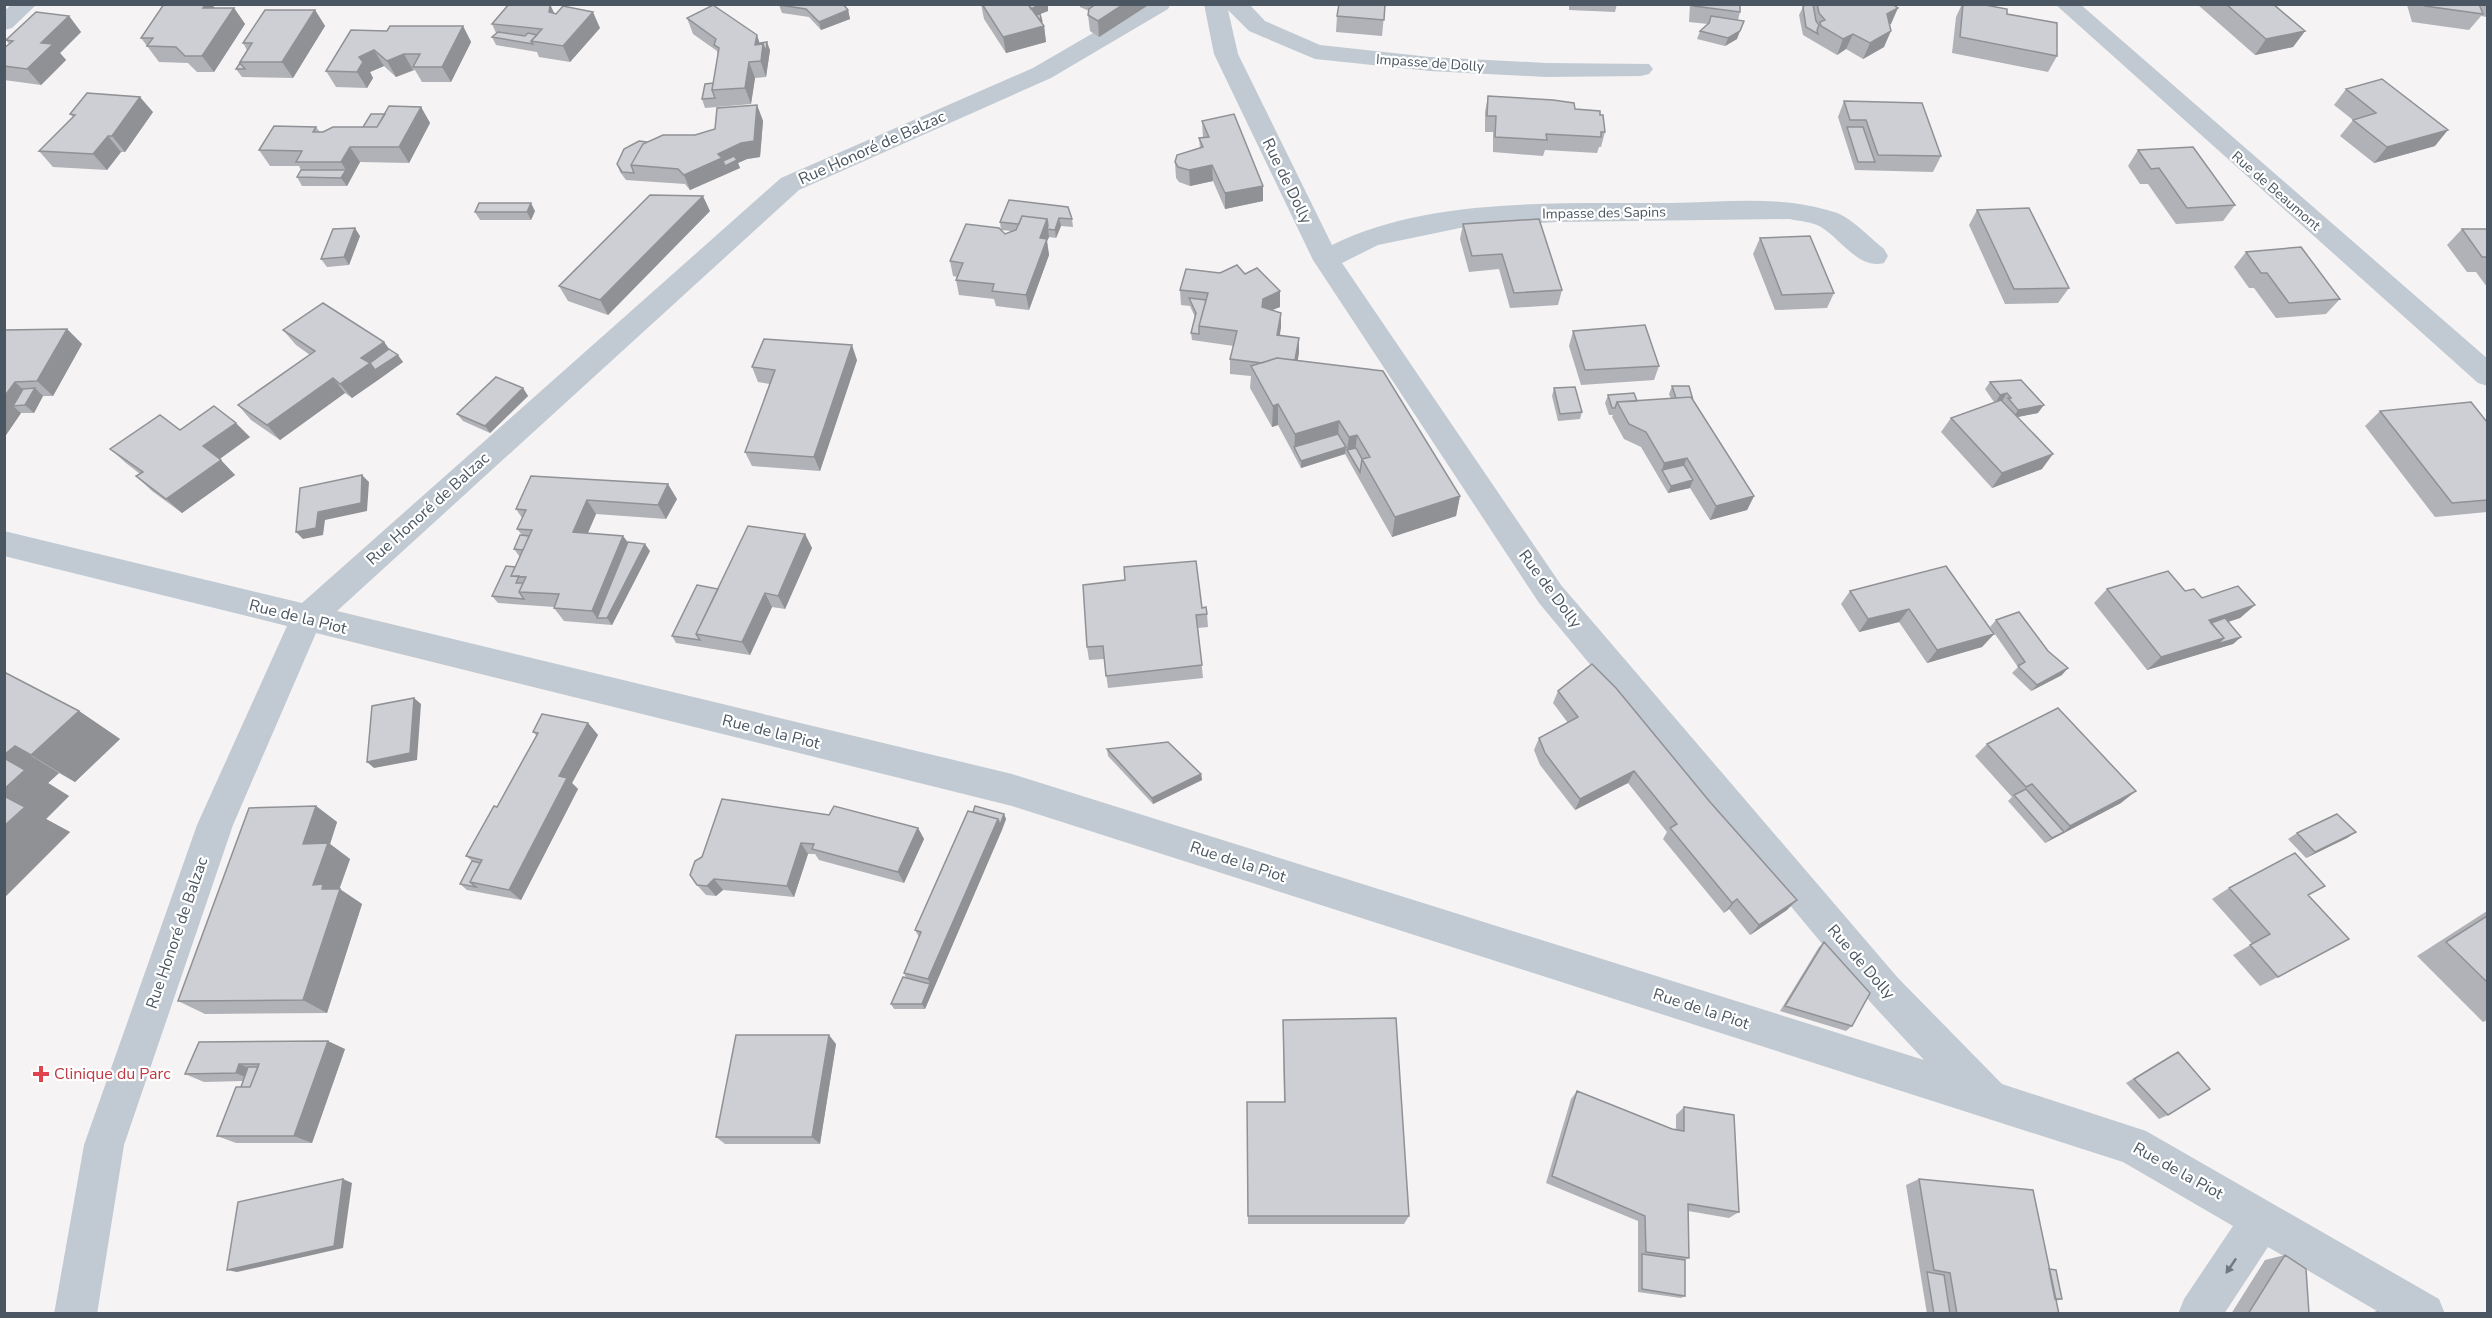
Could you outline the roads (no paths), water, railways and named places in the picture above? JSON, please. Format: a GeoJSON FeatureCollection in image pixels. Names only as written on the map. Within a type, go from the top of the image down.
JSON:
{"type":"FeatureCollection","features":[{"type":"Feature","properties":{"kind":"street"},"geometry":{"type":"LineString","coordinates":[[4,23],[26,4]]}},
{"type":"Feature","properties":{"kind":"street","name":"Rue Honoré de Balzac"},"geometry":{"type":"LineString","coordinates":[[75,1314],[104,1145],[215,825],[306,619],[790,184],[1042,74],[1160,4]]}},
{"type":"Feature","properties":{"kind":"street","name":"Rue de Dolly"},"geometry":{"type":"LineString","coordinates":[[1215,4],[1226,54],[1326,260],[1550,594],[1885,991],[1992,1102]]}},
{"type":"Feature","properties":{"kind":"street","name":"Impasse de Dolly"},"geometry":{"type":"LineString","coordinates":[[1235,4],[1257,27],[1315,52],[1430,64],[1545,70],[1641,69]]}},
{"type":"Feature","properties":{"kind":"street","name":"Rue de Beaumont"},"geometry":{"type":"LineString","coordinates":[[2066,4],[2487,376]]}},
{"type":"Feature","properties":{"kind":"street","name":"Impasse des Sapins"},"geometry":{"type":"LineString","coordinates":[[1326,260],[1371,237],[1460,219],[1556,213],[1789,210],[1828,219],[1875,256]]}},
{"type":"Feature","properties":{"kind":"street","name":"Rue de la Piot"},"geometry":{"type":"LineString","coordinates":[[4,543],[306,619],[1012,790],[2132,1145],[2424,1314]]}},
{"type":"Feature","properties":{"kind":"street"},"geometry":{"type":"LineString","coordinates":[[2199,1314],[2262,1219]]}},
{"type":"Feature","properties":{"kind":"place","name":"Clinique du Parc"},"geometry":{"type":"Point","coordinates":[41,1074]}}]}
